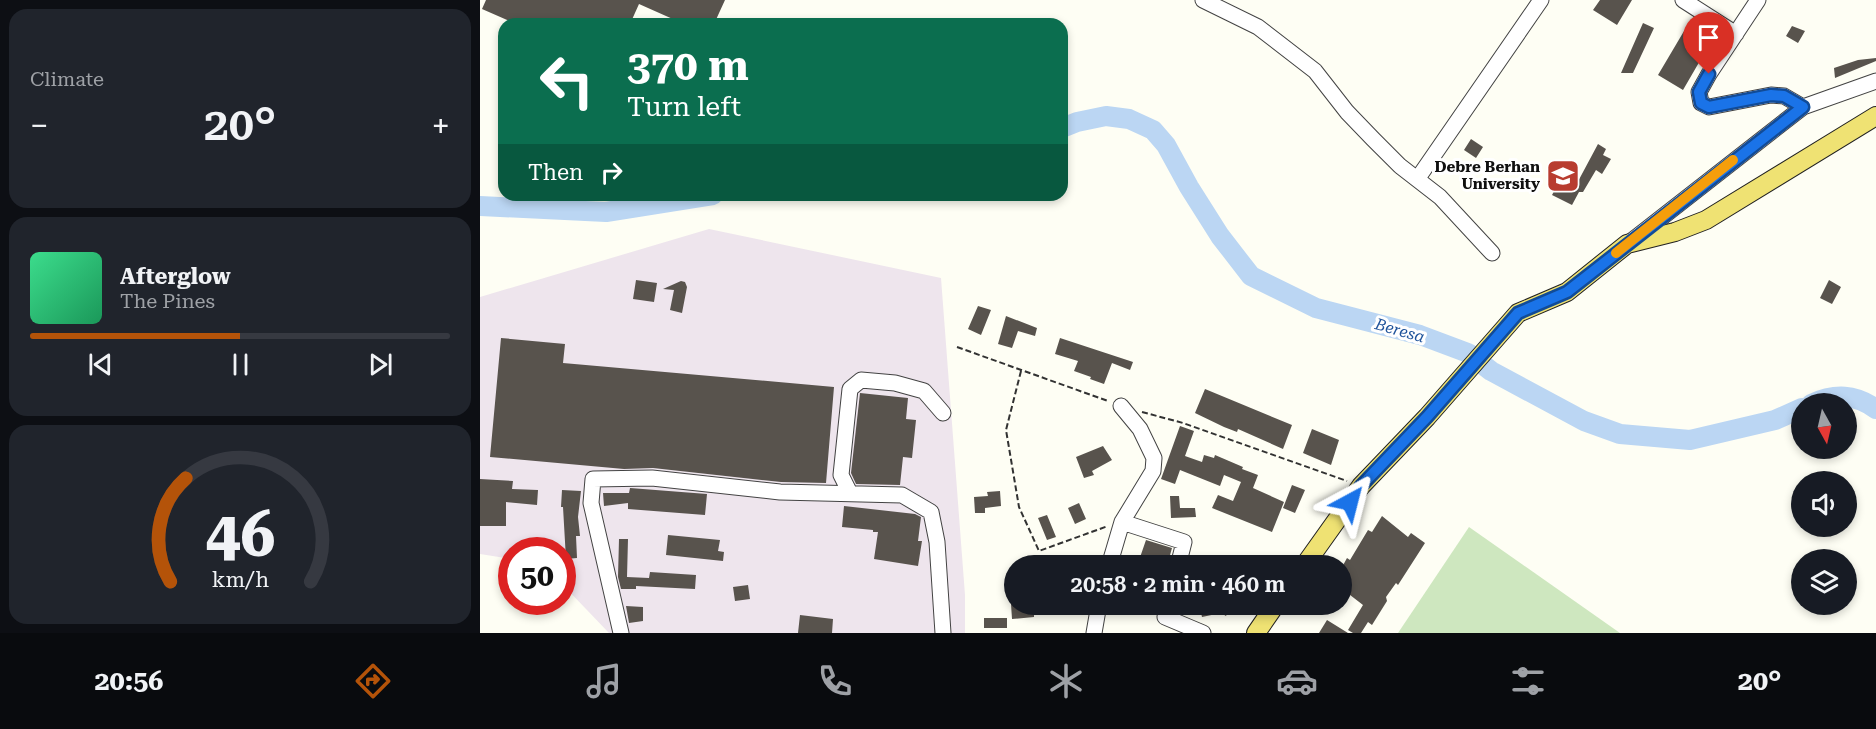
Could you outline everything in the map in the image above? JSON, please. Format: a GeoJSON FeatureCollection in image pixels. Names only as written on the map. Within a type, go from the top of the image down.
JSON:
{"type":"FeatureCollection","features":[{"type":"Feature","properties":{"kind":"main road"},"geometry":{"type":"LineString","coordinates":[[1312,555],[1361,486],[1427,417],[1518,313],[1567,292],[1627,244],[1675,232],[1706,220],[1876,116]]}},
{"type":"Feature","properties":{"kind":"main road"},"geometry":{"type":"LineString","coordinates":[[1256,633],[1268,615]]}},
{"type":"Feature","properties":{"kind":"street"},"geometry":{"type":"LineString","coordinates":[[1203,0],[1258,27],[1315,71],[1347,112],[1400,166],[1440,197],[1492,253]]}},
{"type":"Feature","properties":{"kind":"street"},"geometry":{"type":"LineString","coordinates":[[1418,178],[1541,0]]}},
{"type":"Feature","properties":{"kind":"street"},"geometry":{"type":"LineString","coordinates":[[1683,0],[1736,34]]}},
{"type":"Feature","properties":{"kind":"street"},"geometry":{"type":"LineString","coordinates":[[1758,0],[1699,92],[1701,103],[1709,107],[1771,95],[1784,96],[1803,107]]}},
{"type":"Feature","properties":{"kind":"street"},"geometry":{"type":"LineString","coordinates":[[1627,244],[1803,107],[1876,81]]}},
{"type":"Feature","properties":{"kind":"street"},"geometry":{"type":"LineString","coordinates":[[850,493],[841,475],[850,389],[861,380],[895,383],[924,391],[943,413]]}},
{"type":"Feature","properties":{"kind":"street"},"geometry":{"type":"LineString","coordinates":[[1112,555],[1122,522],[1153,471],[1154,458],[1140,429],[1121,406]]}},
{"type":"Feature","properties":{"kind":"street"},"geometry":{"type":"LineString","coordinates":[[621,633],[591,503],[593,479],[652,478],[780,492],[902,495],[931,512],[937,542],[943,633]]}},
{"type":"Feature","properties":{"kind":"street"},"geometry":{"type":"LineString","coordinates":[[1122,522],[1184,542],[1181,555]]}},
{"type":"Feature","properties":{"kind":"street"},"geometry":{"type":"LineString","coordinates":[[1094,633],[1097,615]]}},
{"type":"Feature","properties":{"kind":"street"},"geometry":{"type":"LineString","coordinates":[[1165,615],[1165,617],[1203,633]]}},
{"type":"Feature","properties":{"kind":"path"},"geometry":{"type":"LineString","coordinates":[[957,347],[1121,406],[1183,423],[1361,486]]}},
{"type":"Feature","properties":{"kind":"path"},"geometry":{"type":"LineString","coordinates":[[1022,370],[1006,430],[1018,507],[1039,551],[1122,522]]}},
{"type":"Feature","properties":{"kind":"shaded area"},"geometry":{"type":"Polygon","coordinates":[[[709,229],[941,278],[965,595],[965,633],[609,633],[576,599],[576,537],[498,537],[498,557],[480,554],[480,297],[709,229]]]}},
{"type":"Feature","properties":{"kind":"green space"},"geometry":{"type":"Polygon","coordinates":[[[1469,527],[1620,633],[1398,633],[1469,527]]]}},
{"type":"Feature","properties":{"kind":"building"},"geometry":{"type":"Polygon","coordinates":[[[486,0],[725,0],[717,18],[670,18],[639,4],[633,18],[502,18],[482,9],[486,0]]]}},
{"type":"Feature","properties":{"kind":"building"},"geometry":{"type":"Polygon","coordinates":[[[1600,0],[1632,0],[1617,25],[1593,10],[1600,0]]]}},
{"type":"Feature","properties":{"kind":"building"},"geometry":{"type":"Polygon","coordinates":[[[1643,23],[1654,28],[1633,73],[1621,73],[1643,23]]]}},
{"type":"Feature","properties":{"kind":"building"},"geometry":{"type":"Polygon","coordinates":[[[1687,26],[1712,40],[1683,90],[1658,75],[1687,26]]]}},
{"type":"Feature","properties":{"kind":"building"},"geometry":{"type":"Polygon","coordinates":[[[1792,26],[1805,31],[1798,43],[1786,36],[1792,26]]]}},
{"type":"Feature","properties":{"kind":"building"},"geometry":{"type":"Polygon","coordinates":[[[1876,58],[1876,61],[1835,78],[1834,68],[1858,60],[1876,58]]]}},
{"type":"Feature","properties":{"kind":"building"},"geometry":{"type":"Polygon","coordinates":[[[1471,139],[1483,147],[1476,158],[1464,150],[1471,139]]]}},
{"type":"Feature","properties":{"kind":"building"},"geometry":{"type":"Polygon","coordinates":[[[1598,144],[1606,149],[1603,155],[1611,159],[1602,174],[1596,170],[1572,205],[1552,195],[1561,179],[1575,187],[1598,144]]]}},
{"type":"Feature","properties":{"kind":"building"},"geometry":{"type":"Polygon","coordinates":[[[636,280],[657,283],[654,302],[633,299],[636,280]]]}},
{"type":"Feature","properties":{"kind":"building"},"geometry":{"type":"Polygon","coordinates":[[[1829,280],[1841,287],[1832,304],[1820,298],[1829,280]]]}},
{"type":"Feature","properties":{"kind":"building"},"geometry":{"type":"Polygon","coordinates":[[[681,281],[685,282],[687,287],[682,313],[670,310],[674,290],[663,289],[681,281]]]}},
{"type":"Feature","properties":{"kind":"building"},"geometry":{"type":"Polygon","coordinates":[[[978,306],[991,310],[981,335],[968,329],[978,306]]]}},
{"type":"Feature","properties":{"kind":"building"},"geometry":{"type":"Polygon","coordinates":[[[1006,316],[1037,328],[1035,336],[1018,331],[1012,348],[998,344],[1006,316]]]}},
{"type":"Feature","properties":{"kind":"building"},"geometry":{"type":"Polygon","coordinates":[[[501,338],[565,344],[563,363],[834,387],[826,483],[781,482],[653,468],[624,469],[490,457],[501,338]]]}},
{"type":"Feature","properties":{"kind":"building"},"geometry":{"type":"Polygon","coordinates":[[[1060,338],[1133,362],[1130,370],[1112,363],[1104,384],[1090,379],[1091,377],[1074,371],[1078,361],[1055,354],[1060,338]]]}},
{"type":"Feature","properties":{"kind":"building"},"geometry":{"type":"Polygon","coordinates":[[[1205,389],[1292,425],[1283,449],[1238,429],[1237,432],[1224,427],[1195,413],[1205,389]]]}},
{"type":"Feature","properties":{"kind":"building"},"geometry":{"type":"Polygon","coordinates":[[[860,393],[908,398],[906,419],[916,420],[912,458],[903,457],[900,485],[856,484],[851,473],[860,393]]]}},
{"type":"Feature","properties":{"kind":"building"},"geometry":{"type":"Polygon","coordinates":[[[1180,426],[1194,431],[1185,456],[1202,462],[1204,455],[1214,458],[1215,455],[1243,467],[1242,469],[1258,475],[1253,488],[1284,502],[1272,532],[1212,508],[1218,495],[1233,501],[1241,482],[1224,475],[1220,486],[1180,470],[1175,484],[1161,479],[1180,426]]]}},
{"type":"Feature","properties":{"kind":"building"},"geometry":{"type":"Polygon","coordinates":[[[1312,429],[1339,440],[1331,465],[1303,453],[1312,429]]]}},
{"type":"Feature","properties":{"kind":"building"},"geometry":{"type":"Polygon","coordinates":[[[1103,446],[1112,460],[1092,471],[1094,475],[1084,478],[1076,457],[1103,446]]]}},
{"type":"Feature","properties":{"kind":"building"},"geometry":{"type":"Polygon","coordinates":[[[480,479],[513,481],[512,489],[538,490],[537,505],[506,502],[506,526],[480,526],[480,479]]]}},
{"type":"Feature","properties":{"kind":"building"},"geometry":{"type":"Polygon","coordinates":[[[1292,485],[1305,490],[1295,513],[1283,508],[1292,485]]]}},
{"type":"Feature","properties":{"kind":"building"},"geometry":{"type":"Polygon","coordinates":[[[630,488],[707,494],[705,515],[628,509],[628,503],[604,506],[603,493],[629,493],[630,488]]]}},
{"type":"Feature","properties":{"kind":"building"},"geometry":{"type":"Polygon","coordinates":[[[562,490],[581,491],[578,517],[580,536],[576,536],[577,558],[576,537],[565,537],[563,507],[561,507],[562,490]]]}},
{"type":"Feature","properties":{"kind":"building"},"geometry":{"type":"Polygon","coordinates":[[[1000,491],[1001,506],[985,508],[985,513],[975,513],[974,497],[988,496],[987,492],[1000,491]]]}},
{"type":"Feature","properties":{"kind":"building"},"geometry":{"type":"Polygon","coordinates":[[[1170,496],[1179,496],[1180,508],[1195,508],[1196,517],[1171,518],[1170,496]]]}},
{"type":"Feature","properties":{"kind":"building"},"geometry":{"type":"Polygon","coordinates":[[[1079,503],[1086,519],[1075,524],[1068,508],[1079,503]]]}},
{"type":"Feature","properties":{"kind":"building"},"geometry":{"type":"Polygon","coordinates":[[[844,506],[915,514],[921,517],[918,541],[922,541],[918,566],[874,559],[878,532],[842,527],[844,506]]]}},
{"type":"Feature","properties":{"kind":"building"},"geometry":{"type":"Polygon","coordinates":[[[1047,515],[1056,537],[1047,540],[1038,518],[1047,515]]]}},
{"type":"Feature","properties":{"kind":"building"},"geometry":{"type":"Polygon","coordinates":[[[1382,516],[1408,537],[1411,533],[1425,543],[1398,585],[1396,583],[1386,597],[1387,601],[1372,625],[1368,622],[1361,633],[1353,633],[1348,630],[1363,605],[1352,596],[1352,557],[1368,530],[1372,532],[1382,516]]]}},
{"type":"Feature","properties":{"kind":"building"},"geometry":{"type":"Polygon","coordinates":[[[668,535],[720,540],[718,551],[724,552],[723,561],[666,555],[668,535]]]}},
{"type":"Feature","properties":{"kind":"building"},"geometry":{"type":"Polygon","coordinates":[[[619,539],[628,539],[627,577],[649,578],[650,572],[696,575],[695,589],[636,586],[636,589],[621,589],[618,577],[619,539]]]}},
{"type":"Feature","properties":{"kind":"building"},"geometry":{"type":"Polygon","coordinates":[[[1146,540],[1172,548],[1170,555],[1141,555],[1146,540]]]}},
{"type":"Feature","properties":{"kind":"building"},"geometry":{"type":"Polygon","coordinates":[[[748,585],[750,599],[735,601],[733,587],[748,585]]]}},
{"type":"Feature","properties":{"kind":"building"},"geometry":{"type":"Polygon","coordinates":[[[626,606],[643,607],[643,621],[629,623],[626,606]]]}},
{"type":"Feature","properties":{"kind":"building"},"geometry":{"type":"Polygon","coordinates":[[[800,615],[833,619],[832,633],[798,633],[800,615]]]}},
{"type":"Feature","properties":{"kind":"building"},"geometry":{"type":"Polygon","coordinates":[[[1012,615],[1034,615],[1034,617],[1012,619],[1012,615]]]}},
{"type":"Feature","properties":{"kind":"building"},"geometry":{"type":"Polygon","coordinates":[[[984,618],[1007,618],[1007,628],[984,628],[984,618]]]}},
{"type":"Feature","properties":{"kind":"building"},"geometry":{"type":"Polygon","coordinates":[[[1327,620],[1348,633],[1319,633],[1327,620]]]}},
{"type":"Feature","properties":{"kind":"waterway","name":"Beresa"},"geometry":{"type":"LineString","coordinates":[[1068,126],[1106,116],[1129,119],[1153,130],[1166,145],[1220,236],[1251,276],[1316,308],[1420,335],[1468,353],[1491,371],[1584,421],[1620,434],[1690,440],[1775,420],[1791,413]]}},
{"type":"Feature","properties":{"kind":"waterway","name":"Beresa"},"geometry":{"type":"LineString","coordinates":[[480,206],[606,212],[675,201]]}},
{"type":"Feature","properties":{"kind":"waterway","name":"Beresa"},"geometry":{"type":"LineString","coordinates":[[1857,399],[1876,409]]}},
{"type":"Feature","properties":{"kind":"slow traffic"},"geometry":{"type":"LineString","coordinates":[[1616,253],[1733,160]]}},
{"type":"Feature","properties":{"kind":"place","name":"Debre Berhan University"},"geometry":{"type":"Point","coordinates":[1563,176]}},
{"type":"Feature","properties":{"kind":"route"},"geometry":{"type":"LineString","coordinates":[[1350,502],[1361,486],[1427,417],[1518,313],[1567,292],[1803,107],[1784,96],[1771,95],[1709,107],[1701,103],[1699,92],[1709,74]]}}]}
